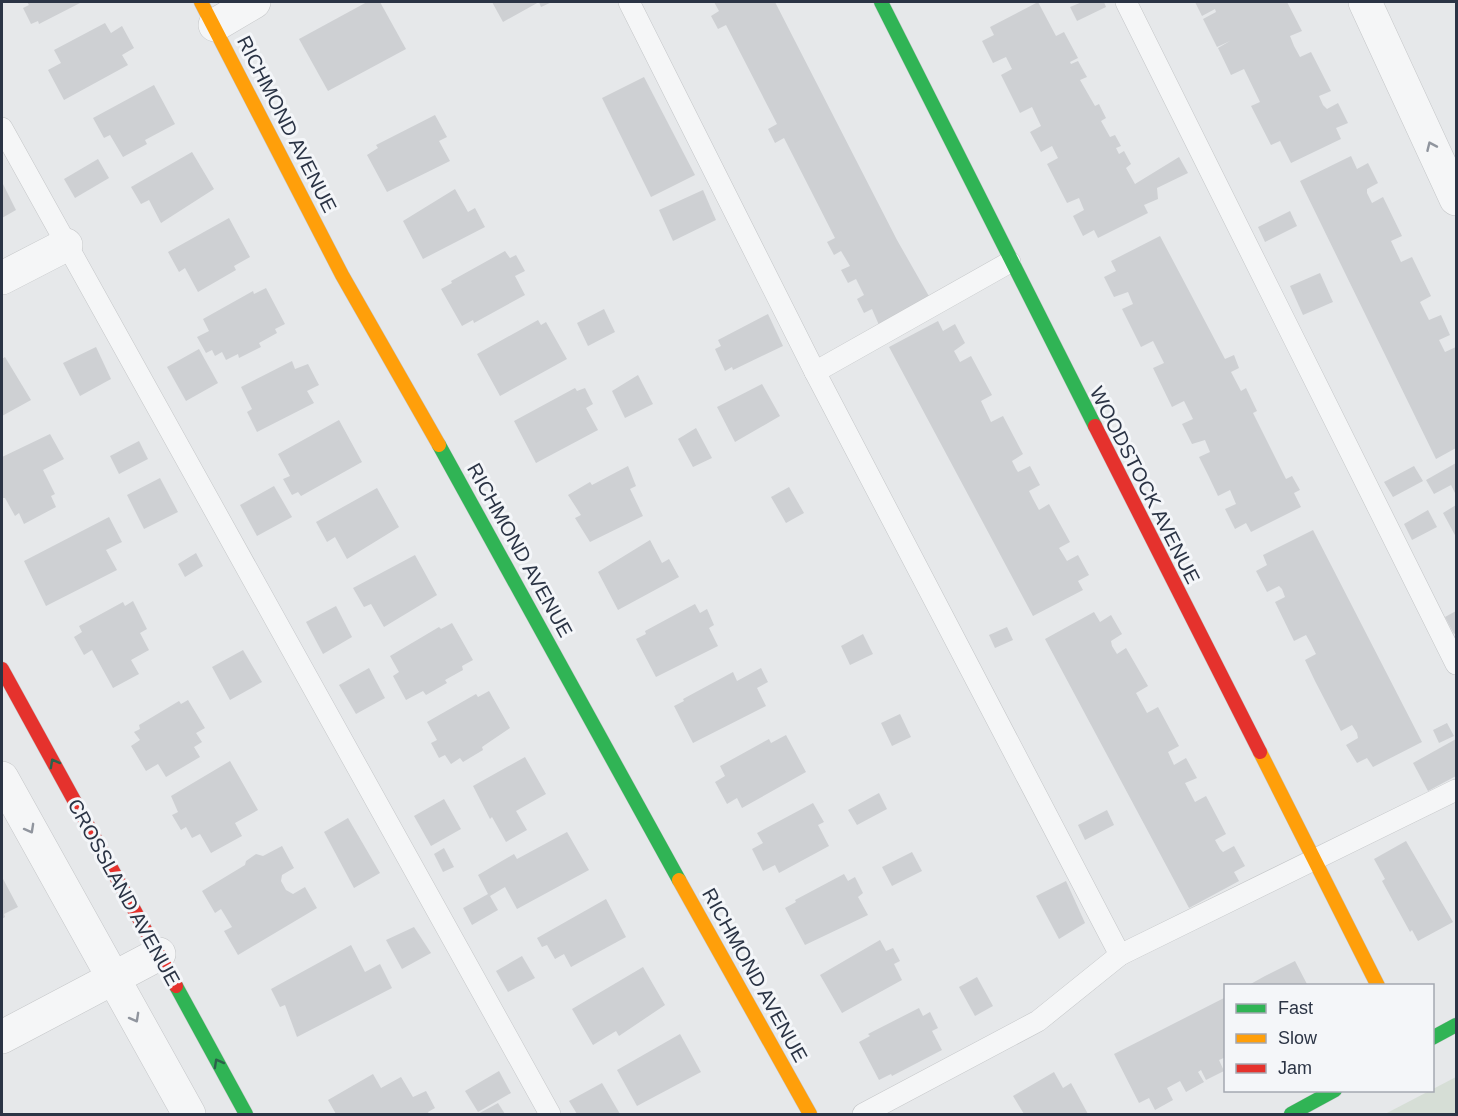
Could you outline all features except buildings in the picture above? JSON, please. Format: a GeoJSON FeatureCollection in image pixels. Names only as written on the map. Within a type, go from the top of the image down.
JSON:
{"type":"FeatureCollection","features":[{"type":"Feature","properties":{"kind":"street"},"geometry":{"type":"LineString","coordinates":[[208,13],[254,2]]}},
{"type":"Feature","properties":{"kind":"street","name":"WOODSTOCK AVENUE"},"geometry":{"type":"LineString","coordinates":[[881,2],[1010,262],[1377,984]]}},
{"type":"Feature","properties":{"kind":"street"},"geometry":{"type":"LineString","coordinates":[[1365,2],[1456,199]]}},
{"type":"Feature","properties":{"kind":"street","name":"RICHMOND AVENUE"},"geometry":{"type":"LineString","coordinates":[[208,13],[342,275],[479,514],[586,714],[810,1114]]}},
{"type":"Feature","properties":{"kind":"street"},"geometry":{"type":"LineString","coordinates":[[2,278],[66,245]]}},
{"type":"Feature","properties":{"kind":"street","name":"CROSSLAND AVENUE"},"geometry":{"type":"LineString","coordinates":[[2,669],[246,1114]]}},
{"type":"Feature","properties":{"kind":"street"},"geometry":{"type":"LineString","coordinates":[[2,778],[189,1114]]}},
{"type":"Feature","properties":{"kind":"street"},"geometry":{"type":"LineString","coordinates":[[2,1037],[159,954]]}},
{"type":"Feature","properties":{"kind":"street"},"geometry":{"type":"LineString","coordinates":[[1434,1037],[1456,1025]]}},
{"type":"Feature","properties":{"kind":"street"},"geometry":{"type":"LineString","coordinates":[[1292,1114],[1331,1092]]}},
{"type":"Feature","properties":{"kind":"lane"},"geometry":{"type":"LineString","coordinates":[[629,2],[815,372],[1120,955]]}},
{"type":"Feature","properties":{"kind":"lane"},"geometry":{"type":"LineString","coordinates":[[1126,2],[1456,664]]}},
{"type":"Feature","properties":{"kind":"lane"},"geometry":{"type":"LineString","coordinates":[[2,128],[550,1114]]}},
{"type":"Feature","properties":{"kind":"lane"},"geometry":{"type":"LineString","coordinates":[[815,372],[1010,262]]}},
{"type":"Feature","properties":{"kind":"lane"},"geometry":{"type":"LineString","coordinates":[[863,1114],[1038,1021],[1120,955],[1456,790]]}},
{"type":"Feature","properties":{"kind":"shaded area"},"geometry":{"type":"Polygon","coordinates":[[[1456,1077],[1456,1114],[1385,1114],[1427,1092],[1434,1092],[1434,1088],[1456,1077]]]}},
{"type":"Feature","properties":{"kind":"traffic: fast"},"geometry":{"type":"LineString","coordinates":[[881,2],[1095,426]]}},
{"type":"Feature","properties":{"kind":"traffic: fast"},"geometry":{"type":"LineString","coordinates":[[439,445],[679,880]]}},
{"type":"Feature","properties":{"kind":"traffic: fast"},"geometry":{"type":"LineString","coordinates":[[176,986],[246,1114]]}},
{"type":"Feature","properties":{"kind":"traffic: fast"},"geometry":{"type":"LineString","coordinates":[[1434,1037],[1456,1025]]}},
{"type":"Feature","properties":{"kind":"traffic: fast"},"geometry":{"type":"LineString","coordinates":[[1291,1114],[1331,1092]]}},
{"type":"Feature","properties":{"kind":"traffic: slow"},"geometry":{"type":"LineString","coordinates":[[201,2],[342,275],[439,445]]}},
{"type":"Feature","properties":{"kind":"traffic: slow"},"geometry":{"type":"LineString","coordinates":[[1260,752],[1377,984]]}},
{"type":"Feature","properties":{"kind":"traffic: slow"},"geometry":{"type":"LineString","coordinates":[[679,880],[810,1114]]}},
{"type":"Feature","properties":{"kind":"traffic: jam"},"geometry":{"type":"LineString","coordinates":[[1095,426],[1260,752]]}},
{"type":"Feature","properties":{"kind":"traffic: jam"},"geometry":{"type":"LineString","coordinates":[[2,669],[176,986]]}}]}
